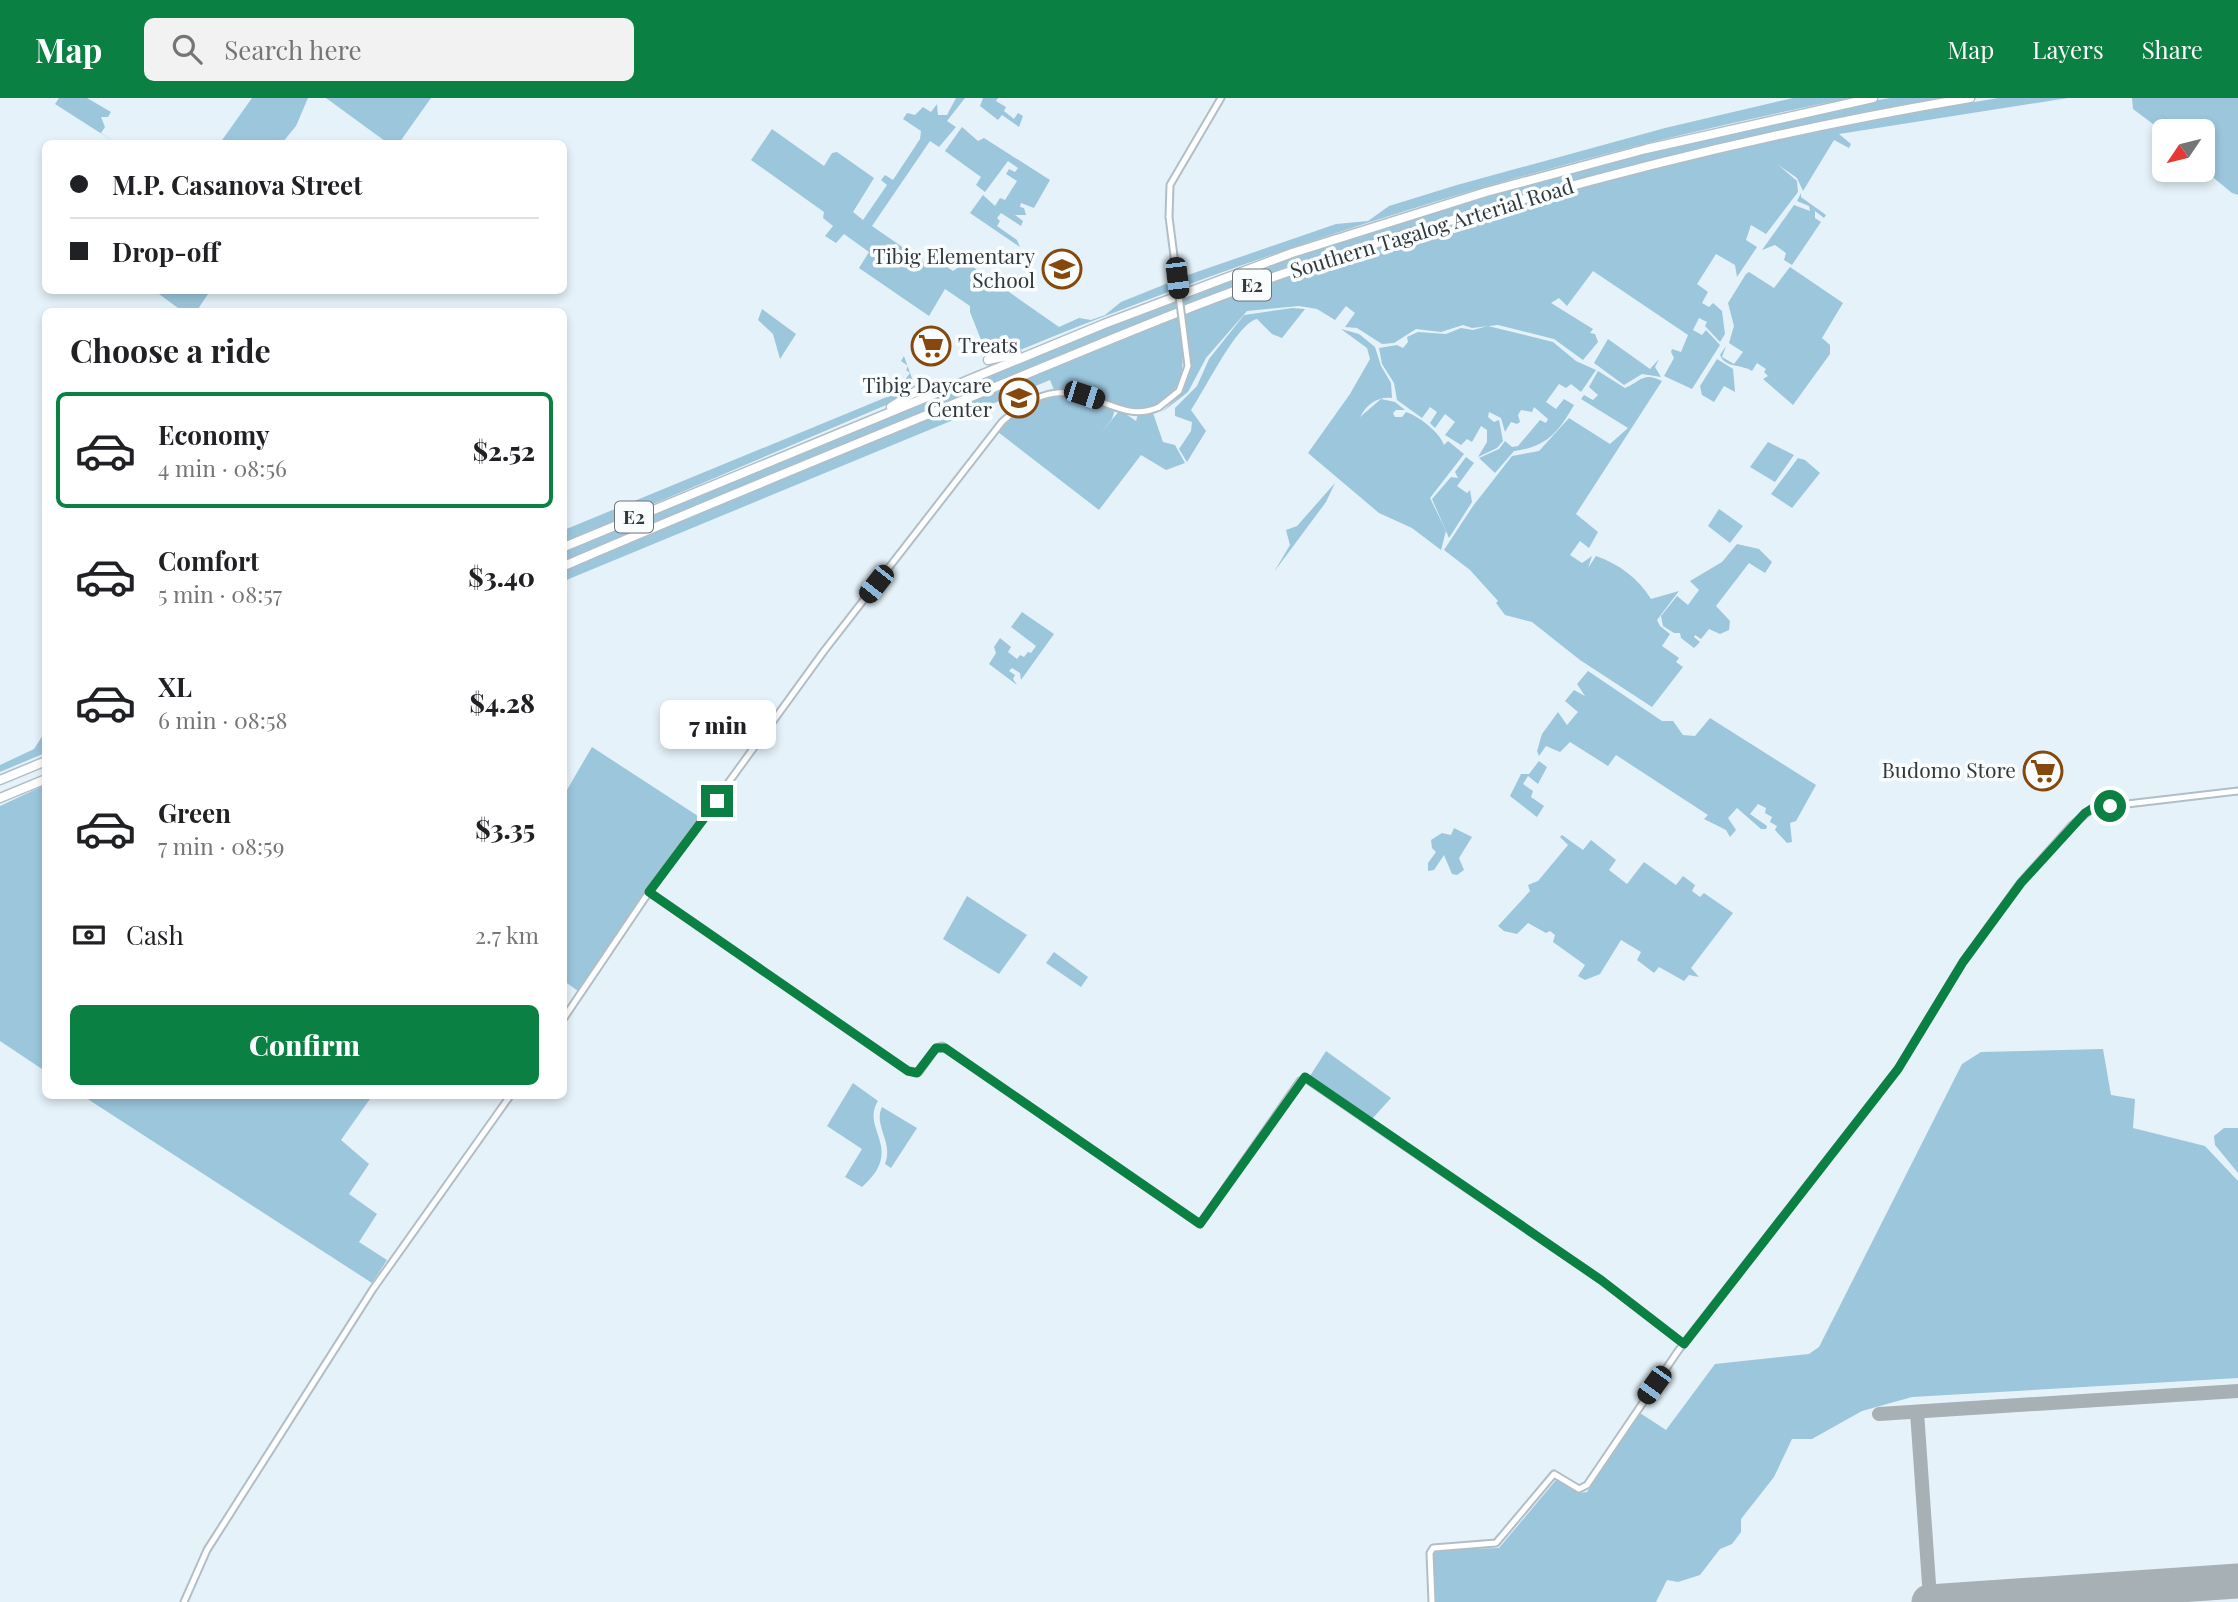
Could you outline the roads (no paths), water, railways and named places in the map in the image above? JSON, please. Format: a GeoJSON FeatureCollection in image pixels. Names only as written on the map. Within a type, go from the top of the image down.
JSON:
{"type":"FeatureCollection","features":[{"type":"Feature","properties":{"kind":"highway","name":"Southern Tagalog Arterial Road"},"geometry":{"type":"LineString","coordinates":[[567,546],[1132,313],[1292,253],[1486,192],[1709,133],[1873,98]]}},
{"type":"Feature","properties":{"kind":"highway","name":"Southern Tagalog Arterial Road"},"geometry":{"type":"LineString","coordinates":[[567,565],[1100,343],[1297,269],[1477,212],[1678,158],[1787,132],[1970,98]]}},
{"type":"Feature","properties":{"kind":"highway"},"geometry":{"type":"LineString","coordinates":[[988,360],[1010,357],[1096,322],[1132,313]]}},
{"type":"Feature","properties":{"kind":"highway"},"geometry":{"type":"LineString","coordinates":[[747,470],[804,443],[886,410],[918,390]]}},
{"type":"Feature","properties":{"kind":"highway"},"geometry":{"type":"LineString","coordinates":[[0,780],[42,763]]}},
{"type":"Feature","properties":{"kind":"highway"},"geometry":{"type":"LineString","coordinates":[[1,798],[42,781]]}},
{"type":"Feature","properties":{"kind":"street"},"geometry":{"type":"LineString","coordinates":[[567,1013],[649,892],[839,630],[1002,422],[1028,401],[1053,393],[1077,393],[1138,412],[1159,407],[1179,391],[1188,366],[1169,217],[1170,185],[1221,98]]}},
{"type":"Feature","properties":{"kind":"street"},"geometry":{"type":"LineString","coordinates":[[1432,1602],[1431,1550],[1437,1546],[1496,1543],[1553,1475],[1577,1488],[1584,1487],[1684,1344],[1884,1089],[1916,1043],[1963,962],[2029,872],[2072,825],[2093,808],[2238,792]]}},
{"type":"Feature","properties":{"kind":"street"},"geometry":{"type":"LineString","coordinates":[[649,892],[908,1071],[917,1073],[936,1048],[945,1048],[1200,1224],[1305,1077],[1601,1280],[1684,1344]]}},
{"type":"Feature","properties":{"kind":"street"},"geometry":{"type":"LineString","coordinates":[[184,1602],[207,1550],[373,1289],[508,1099]]}},
{"type":"Feature","properties":{"kind":"place","name":"Tibig Elementary School"},"geometry":{"type":"Point","coordinates":[1062,269]}},
{"type":"Feature","properties":{"kind":"place","name":"Treats"},"geometry":{"type":"Point","coordinates":[931,346]}},
{"type":"Feature","properties":{"kind":"place","name":"Tibig Daycare Center"},"geometry":{"type":"Point","coordinates":[1019,398]}},
{"type":"Feature","properties":{"kind":"place","name":"Budomo Store"},"geometry":{"type":"Point","coordinates":[2043,771]}}]}
